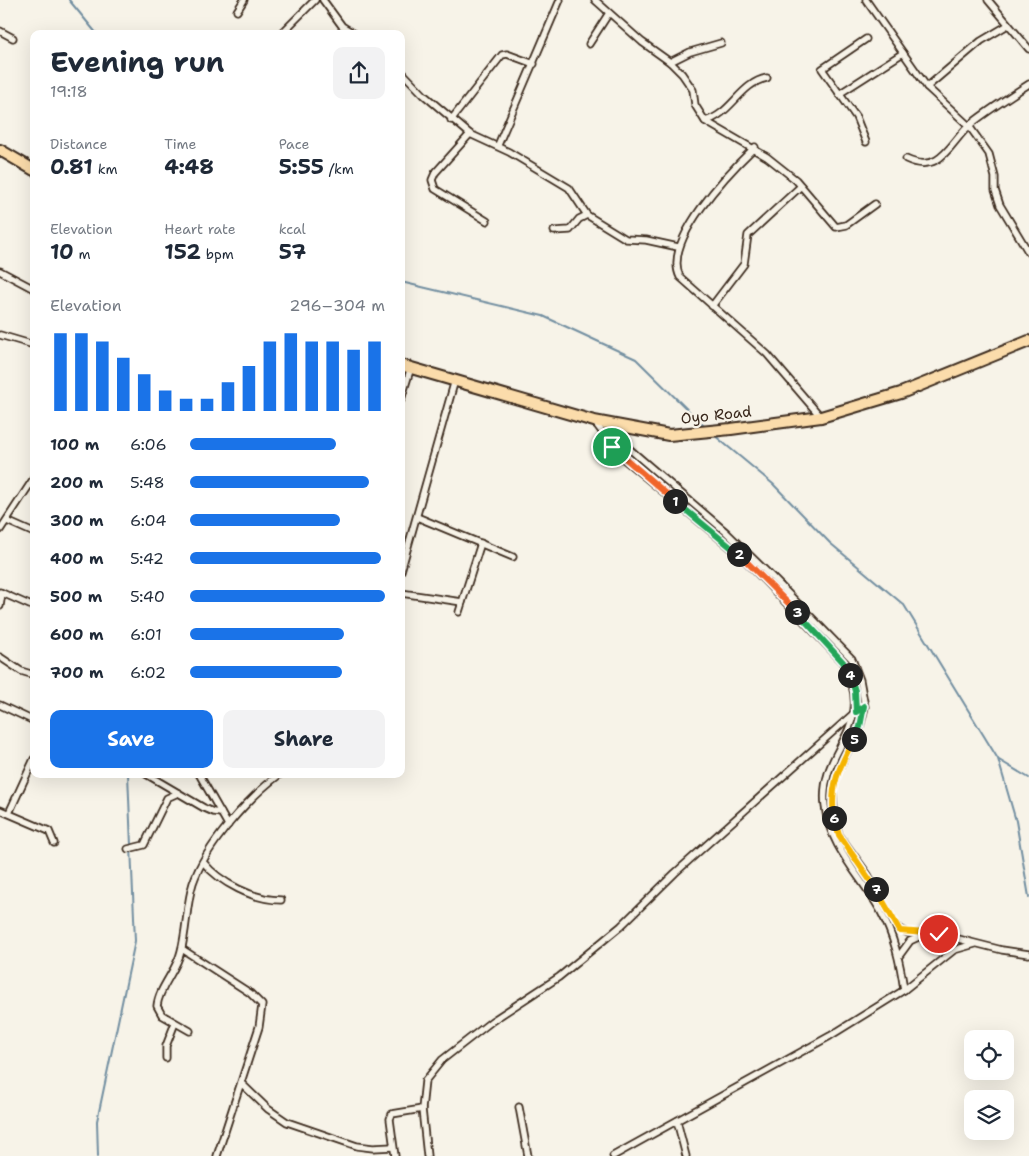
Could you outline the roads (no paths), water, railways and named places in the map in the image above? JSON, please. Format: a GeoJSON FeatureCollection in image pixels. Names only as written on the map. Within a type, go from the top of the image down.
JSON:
{"type":"FeatureCollection","features":[{"type":"Feature","properties":{"kind":"highway"},"geometry":{"type":"LineString","coordinates":[[0,150],[30,168]]}},
{"type":"Feature","properties":{"kind":"highway","name":"Oyo Road"},"geometry":{"type":"LineString","coordinates":[[406,366],[611,426],[677,434],[821,417],[901,393],[1029,340]]}},
{"type":"Feature","properties":{"kind":"highway"},"geometry":{"type":"LineString","coordinates":[[1016,346],[1029,349]]}},
{"type":"Feature","properties":{"kind":"street"},"geometry":{"type":"LineString","coordinates":[[237,11],[244,0]]}},
{"type":"Feature","properties":{"kind":"street"},"geometry":{"type":"LineString","coordinates":[[285,30],[315,0]]}},
{"type":"Feature","properties":{"kind":"street"},"geometry":{"type":"LineString","coordinates":[[323,0],[342,26],[348,30]]}},
{"type":"Feature","properties":{"kind":"street"},"geometry":{"type":"LineString","coordinates":[[498,145],[560,0]]}},
{"type":"Feature","properties":{"kind":"street"},"geometry":{"type":"LineString","coordinates":[[595,0],[642,42],[670,62],[689,82],[695,105],[705,121],[722,132],[754,147],[801,186],[836,227],[846,225],[856,215],[875,204]]}},
{"type":"Feature","properties":{"kind":"street"},"geometry":{"type":"LineString","coordinates":[[866,0],[927,86],[968,126],[989,154],[995,176],[995,190],[1000,204],[1029,254]]}},
{"type":"Feature","properties":{"kind":"street"},"geometry":{"type":"LineString","coordinates":[[988,0],[1029,49]]}},
{"type":"Feature","properties":{"kind":"street"},"geometry":{"type":"LineString","coordinates":[[589,44],[609,13]]}},
{"type":"Feature","properties":{"kind":"street"},"geometry":{"type":"LineString","coordinates":[[927,86],[981,41],[1008,25]]}},
{"type":"Feature","properties":{"kind":"street"},"geometry":{"type":"LineString","coordinates":[[0,31],[13,38]]}},
{"type":"Feature","properties":{"kind":"street"},"geometry":{"type":"LineString","coordinates":[[866,39],[822,69],[856,117],[866,142]]}},
{"type":"Feature","properties":{"kind":"street"},"geometry":{"type":"LineString","coordinates":[[670,62],[690,52],[721,43]]}},
{"type":"Feature","properties":{"kind":"street"},"geometry":{"type":"LineString","coordinates":[[839,94],[903,52]]}},
{"type":"Feature","properties":{"kind":"street"},"geometry":{"type":"LineString","coordinates":[[451,120],[502,56],[508,54],[534,64]]}},
{"type":"Feature","properties":{"kind":"street"},"geometry":{"type":"LineString","coordinates":[[405,75],[451,120],[470,134],[498,145],[568,188],[587,215],[626,240],[646,240],[678,247]]}},
{"type":"Feature","properties":{"kind":"street"},"geometry":{"type":"LineString","coordinates":[[705,121],[718,117],[749,86],[757,80],[767,78]]}},
{"type":"Feature","properties":{"kind":"street"},"geometry":{"type":"LineString","coordinates":[[906,159],[914,163],[925,163],[937,159],[952,147],[968,126],[1004,98],[1029,84]]}},
{"type":"Feature","properties":{"kind":"street"},"geometry":{"type":"LineString","coordinates":[[470,134],[435,173],[432,180],[435,189],[487,221]]}},
{"type":"Feature","properties":{"kind":"street"},"geometry":{"type":"LineString","coordinates":[[754,147],[734,166],[687,228],[678,247],[676,269],[680,277],[767,354],[821,417]]}},
{"type":"Feature","properties":{"kind":"street"},"geometry":{"type":"LineString","coordinates":[[712,306],[744,264],[748,235],[801,186]]}},
{"type":"Feature","properties":{"kind":"street"},"geometry":{"type":"LineString","coordinates":[[554,231],[570,230],[579,219],[587,215]]}},
{"type":"Feature","properties":{"kind":"street"},"geometry":{"type":"LineString","coordinates":[[0,271],[30,287]]}},
{"type":"Feature","properties":{"kind":"street"},"geometry":{"type":"LineString","coordinates":[[0,335],[30,344]]}},
{"type":"Feature","properties":{"kind":"street"},"geometry":{"type":"LineString","coordinates":[[405,558],[455,380]]}},
{"type":"Feature","properties":{"kind":"street"},"geometry":{"type":"LineString","coordinates":[[594,421],[620,456],[741,556],[843,662],[851,676],[855,691],[856,712],[829,770],[824,792],[826,813],[830,829],[838,846],[880,910],[899,956],[904,990]]}},
{"type":"Feature","properties":{"kind":"street"},"geometry":{"type":"LineString","coordinates":[[611,426],[626,446],[726,532],[852,659],[860,680],[864,706],[860,727],[837,772],[833,788],[837,828],[868,875],[896,927],[908,933],[954,937],[978,944],[1029,954]]}},
{"type":"Feature","properties":{"kind":"street"},"geometry":{"type":"LineString","coordinates":[[30,484],[3,524],[30,532]]}},
{"type":"Feature","properties":{"kind":"street"},"geometry":{"type":"LineString","coordinates":[[417,517],[514,558]]}},
{"type":"Feature","properties":{"kind":"street"},"geometry":{"type":"LineString","coordinates":[[459,612],[481,543]]}},
{"type":"Feature","properties":{"kind":"street"},"geometry":{"type":"LineString","coordinates":[[0,606],[1,592],[30,605]]}},
{"type":"Feature","properties":{"kind":"street"},"geometry":{"type":"LineString","coordinates":[[405,594],[462,602]]}},
{"type":"Feature","properties":{"kind":"street"},"geometry":{"type":"LineString","coordinates":[[0,657],[21,671],[30,674]]}},
{"type":"Feature","properties":{"kind":"street"},"geometry":{"type":"LineString","coordinates":[[0,705],[30,719]]}},
{"type":"Feature","properties":{"kind":"street"},"geometry":{"type":"LineString","coordinates":[[427,1156],[422,1109],[425,1081],[442,1060],[492,1021],[559,977],[621,926],[675,873],[864,706]]}},
{"type":"Feature","properties":{"kind":"street"},"geometry":{"type":"LineString","coordinates":[[9,813],[30,768]]}},
{"type":"Feature","properties":{"kind":"street"},"geometry":{"type":"LineString","coordinates":[[153,778],[213,812],[221,813]]}},
{"type":"Feature","properties":{"kind":"street"},"geometry":{"type":"LineString","coordinates":[[202,778],[228,825]]}},
{"type":"Feature","properties":{"kind":"street"},"geometry":{"type":"LineString","coordinates":[[190,1031],[162,1016],[157,1006],[160,996],[174,973],[182,949],[184,926],[193,883],[203,862],[228,825],[275,778]]}},
{"type":"Feature","properties":{"kind":"street"},"geometry":{"type":"LineString","coordinates":[[128,849],[144,845],[167,798],[178,793]]}},
{"type":"Feature","properties":{"kind":"street"},"geometry":{"type":"LineString","coordinates":[[0,810],[49,831],[54,843]]}},
{"type":"Feature","properties":{"kind":"street"},"geometry":{"type":"LineString","coordinates":[[203,862],[211,872],[226,882],[256,896],[281,900]]}},
{"type":"Feature","properties":{"kind":"street"},"geometry":{"type":"LineString","coordinates":[[899,956],[910,940],[927,934]]}},
{"type":"Feature","properties":{"kind":"street"},"geometry":{"type":"LineString","coordinates":[[954,937],[954,950]]}},
{"type":"Feature","properties":{"kind":"street"},"geometry":{"type":"LineString","coordinates":[[613,1156],[830,1036],[904,990],[954,950],[978,944]]}},
{"type":"Feature","properties":{"kind":"street"},"geometry":{"type":"LineString","coordinates":[[182,949],[260,1001],[262,1012],[259,1027],[217,1156]]}},
{"type":"Feature","properties":{"kind":"street"},"geometry":{"type":"LineString","coordinates":[[166,1058],[166,1046],[175,1023]]}},
{"type":"Feature","properties":{"kind":"street"},"geometry":{"type":"LineString","coordinates":[[241,1084],[287,1122],[357,1146],[373,1148],[394,1147]]}},
{"type":"Feature","properties":{"kind":"street"},"geometry":{"type":"LineString","coordinates":[[518,1107],[528,1156]]}},
{"type":"Feature","properties":{"kind":"street"},"geometry":{"type":"LineString","coordinates":[[395,1156],[390,1119],[392,1114],[422,1109]]}},
{"type":"Feature","properties":{"kind":"street"},"geometry":{"type":"LineString","coordinates":[[677,1121],[686,1156]]}},
{"type":"Feature","properties":{"kind":"waterway"},"geometry":{"type":"LineString","coordinates":[[69,0],[94,30]]}},
{"type":"Feature","properties":{"kind":"waterway"},"geometry":{"type":"LineString","coordinates":[[405,283],[543,316],[636,359],[705,427]]}},
{"type":"Feature","properties":{"kind":"waterway"},"geometry":{"type":"LineString","coordinates":[[714,435],[773,484],[830,543],[904,605],[998,759],[1016,821],[1029,897]]}},
{"type":"Feature","properties":{"kind":"waterway"},"geometry":{"type":"LineString","coordinates":[[999,760],[1029,778]]}},
{"type":"Feature","properties":{"kind":"waterway"},"geometry":{"type":"LineString","coordinates":[[98,1156],[97,1121],[135,941],[128,778]]}}]}
